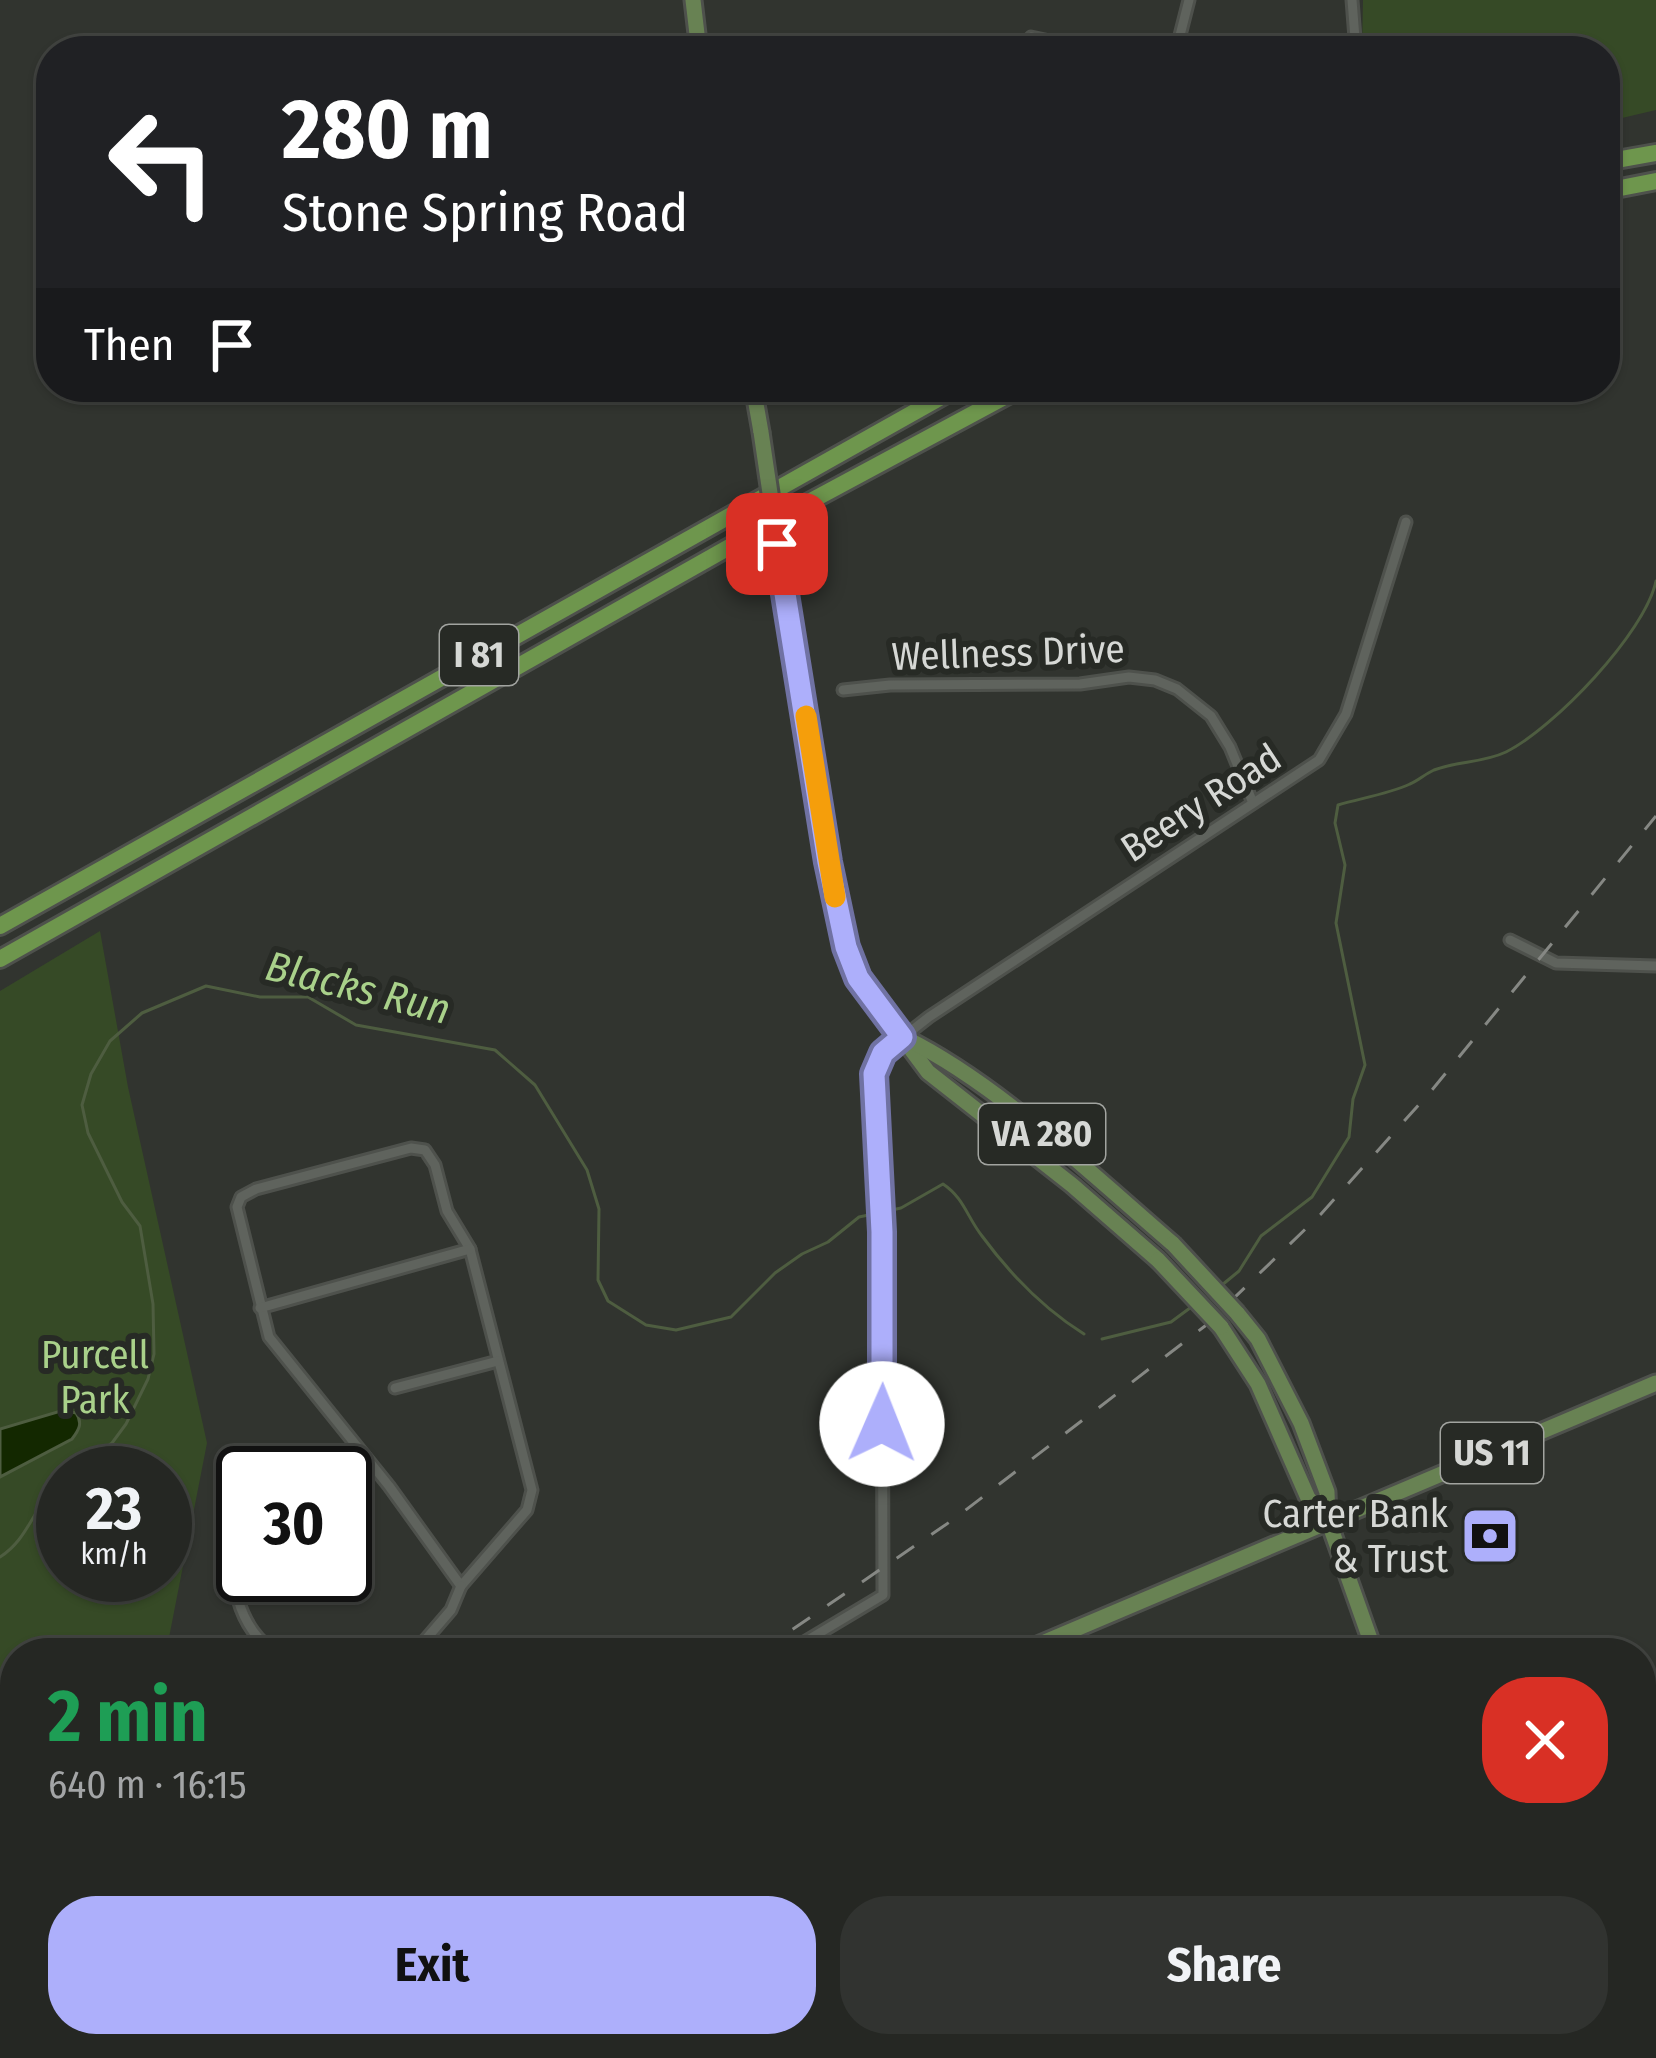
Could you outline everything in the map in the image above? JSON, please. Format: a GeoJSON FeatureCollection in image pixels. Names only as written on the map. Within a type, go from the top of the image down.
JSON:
{"type":"FeatureCollection","features":[{"type":"Feature","properties":{"kind":"highway"},"geometry":{"type":"LineString","coordinates":[[1620,159],[1656,153]]}},
{"type":"Feature","properties":{"kind":"highway"},"geometry":{"type":"LineString","coordinates":[[1620,188],[1656,182]]}},
{"type":"Feature","properties":{"kind":"highway","name":"I 81"},"geometry":{"type":"LineString","coordinates":[[0,926],[932,402]]}},
{"type":"Feature","properties":{"kind":"highway","name":"I 81"},"geometry":{"type":"LineString","coordinates":[[0,959],[842,483],[995,402]]}},
{"type":"Feature","properties":{"kind":"main road"},"geometry":{"type":"LineString","coordinates":[[693,0],[697,36]]}},
{"type":"Feature","properties":{"kind":"main road","name":"VA 280"},"geometry":{"type":"LineString","coordinates":[[756,402],[828,862],[846,947],[866,991],[928,1072],[1072,1185],[1158,1260],[1221,1327],[1258,1384],[1308,1498],[1328,1520]]}},
{"type":"Feature","properties":{"kind":"main road","name":"VA 280"},"geometry":{"type":"LineString","coordinates":[[902,1037],[943,1057],[1085,1169],[1173,1244],[1258,1339],[1301,1423],[1327,1492],[1328,1520],[1370,1638]]}},
{"type":"Feature","properties":{"kind":"main road","name":"US 11"},"geometry":{"type":"LineString","coordinates":[[1054,1638],[1656,1383]]}},
{"type":"Feature","properties":{"kind":"street"},"geometry":{"type":"LineString","coordinates":[[1180,36],[1189,0]]}},
{"type":"Feature","properties":{"kind":"street"},"geometry":{"type":"LineString","coordinates":[[1352,0],[1355,36]]}},
{"type":"Feature","properties":{"kind":"street","name":"Beery Road"},"geometry":{"type":"LineString","coordinates":[[902,1037],[1315,764],[1340,728],[1406,522]]}},
{"type":"Feature","properties":{"kind":"street","name":"Wellness Drive"},"geometry":{"type":"LineString","coordinates":[[843,690],[1080,684],[1129,677],[1154,680],[1177,688],[1211,716],[1230,747],[1253,803]]}},
{"type":"Feature","properties":{"kind":"street"},"geometry":{"type":"LineString","coordinates":[[1510,940],[1556,963],[1656,966]]}},
{"type":"Feature","properties":{"kind":"street"},"geometry":{"type":"LineString","coordinates":[[811,1638],[883,1595],[882,1232],[874,1074],[883,1053],[902,1037]]}},
{"type":"Feature","properties":{"kind":"street"},"geometry":{"type":"LineString","coordinates":[[427,1638],[451,1610],[461,1586],[525,1512],[532,1495],[470,1249],[447,1210],[435,1165],[425,1150],[411,1148],[241,1197],[237,1207],[269,1337],[461,1586]]}},
{"type":"Feature","properties":{"kind":"street"},"geometry":{"type":"LineString","coordinates":[[260,1308],[470,1249]]}},
{"type":"Feature","properties":{"kind":"street"},"geometry":{"type":"LineString","coordinates":[[395,1388],[498,1361]]}},
{"type":"Feature","properties":{"kind":"street"},"geometry":{"type":"LineString","coordinates":[[241,1602],[258,1638]]}},
{"type":"Feature","properties":{"kind":"green space"},"geometry":{"type":"Polygon","coordinates":[[[1363,0],[1656,0],[1656,110],[1620,118],[1620,36],[1362,36],[1363,0]]]}},
{"type":"Feature","properties":{"kind":"green space","name":"Purcell Park"},"geometry":{"type":"Polygon","coordinates":[[[100,931],[128,1087],[207,1443],[192,1520],[192,1446],[36,1446],[36,1602],[176,1602],[169,1638],[0,1638],[0,991],[100,931]]]}},
{"type":"Feature","properties":{"kind":"shaded area"},"geometry":{"type":"Polygon","coordinates":[[[64,1410],[76,1413],[79,1420],[72,1439],[59,1446],[36,1446],[36,1458],[0,1477],[0,1429],[64,1410]]]}},
{"type":"Feature","properties":{"kind":"waterway","name":"Blacks Run"},"geometry":{"type":"LineString","coordinates":[[1222,1285],[1239,1271],[1261,1236],[1312,1197],[1349,1137],[1353,1099],[1365,1065],[1336,923],[1345,865],[1335,823],[1338,805],[1402,787],[1443,767],[1497,756],[1526,740],[1572,701],[1616,652],[1635,626],[1656,581]]}},
{"type":"Feature","properties":{"kind":"waterway","name":"Blacks Run"},"geometry":{"type":"LineString","coordinates":[[108,1446],[126,1424],[148,1379],[154,1354],[153,1304],[140,1226],[122,1202],[88,1133],[82,1105],[91,1074],[110,1041],[142,1013],[206,986],[260,997],[308,997],[356,1025],[495,1050],[535,1085],[587,1170],[599,1209],[598,1280],[608,1301],[646,1325],[676,1330],[731,1317],[775,1273],[828,1242],[859,1217],[878,1213]]}},
{"type":"Feature","properties":{"kind":"waterway","name":"Blacks Run"},"geometry":{"type":"LineString","coordinates":[[887,1211],[943,1184],[1016,1277],[1084,1334]]}},
{"type":"Feature","properties":{"kind":"waterway","name":"Blacks Run"},"geometry":{"type":"LineString","coordinates":[[1102,1339],[1171,1322],[1194,1305]]}},
{"type":"Feature","properties":{"kind":"waterway","name":"Blacks Run"},"geometry":{"type":"LineString","coordinates":[[0,1557],[19,1540],[36,1513]]}},
{"type":"Feature","properties":{"kind":"railway"},"geometry":{"type":"LineString","coordinates":[[780,1638],[954,1519],[1205,1326],[1321,1214],[1432,1090],[1656,816]]}},
{"type":"Feature","properties":{"kind":"slow traffic"},"geometry":{"type":"LineString","coordinates":[[806,716],[835,897]]}},
{"type":"Feature","properties":{"kind":"place","name":"Carter Bank & Trust"},"geometry":{"type":"Point","coordinates":[1490,1536]}},
{"type":"Feature","properties":{"kind":"route"},"geometry":{"type":"LineString","coordinates":[[777,544],[846,947],[873,1003],[902,1037],[883,1053],[874,1074],[882,1232],[882,1424]]}}]}
